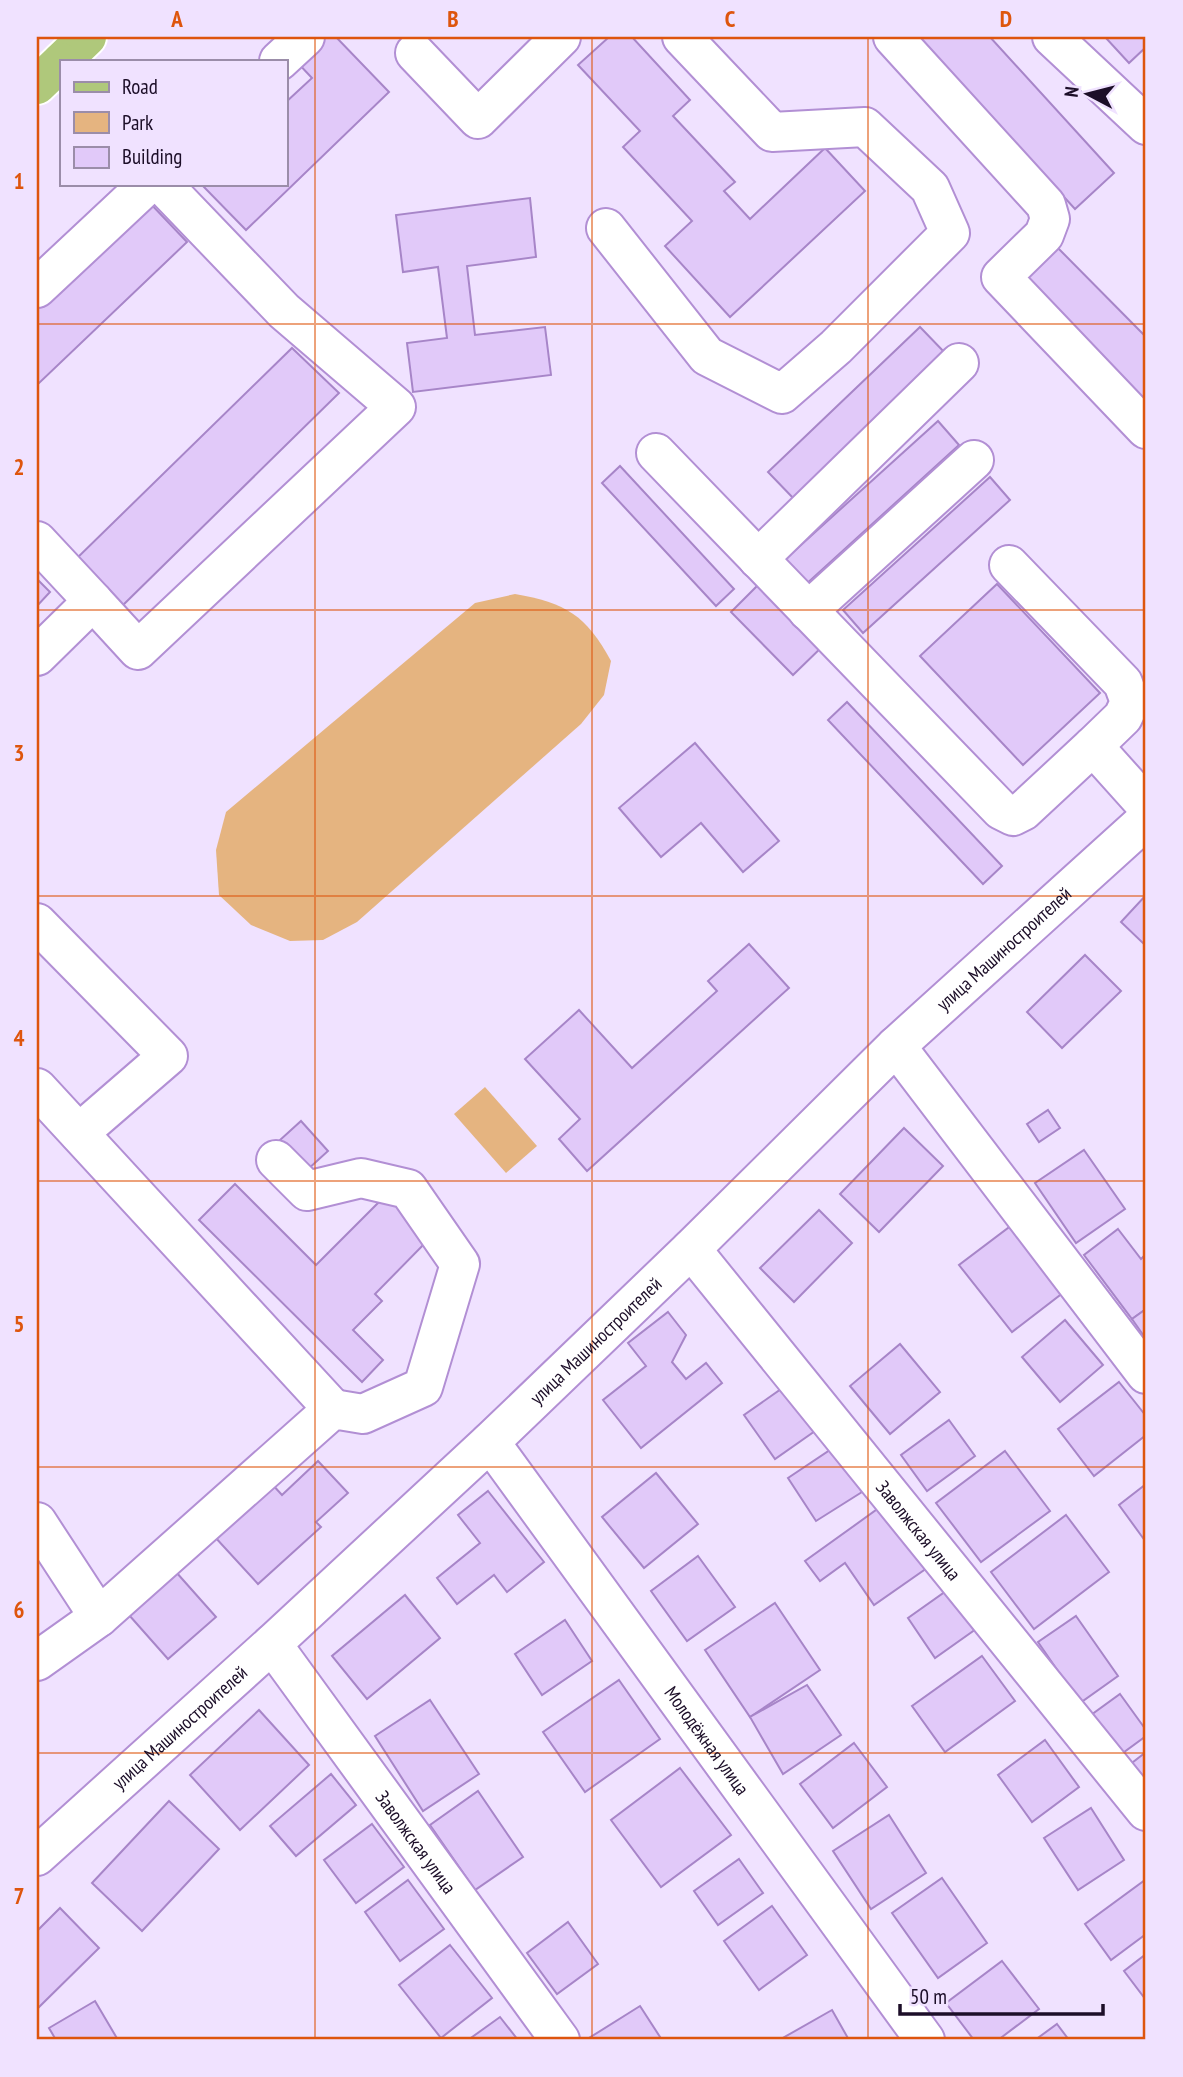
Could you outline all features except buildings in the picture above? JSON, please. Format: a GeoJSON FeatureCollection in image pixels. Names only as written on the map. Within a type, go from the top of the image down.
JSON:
{"type":"FeatureCollection","features":[{"type":"Feature","properties":{"kind":"main road"},"geometry":{"type":"LineString","coordinates":[[65,60],[87,37]]}},
{"type":"Feature","properties":{"kind":"street"},"geometry":{"type":"LineString","coordinates":[[280,60],[305,37]]}},
{"type":"Feature","properties":{"kind":"street"},"geometry":{"type":"LineString","coordinates":[[416,42],[478,119],[561,37]]}},
{"type":"Feature","properties":{"kind":"street"},"geometry":{"type":"LineString","coordinates":[[606,228],[707,356],[782,394],[836,347],[950,233],[930,188],[865,127],[772,132],[682,37]]}},
{"type":"Feature","properties":{"kind":"street"},"geometry":{"type":"LineString","coordinates":[[893,37],[1046,205],[1050,219],[1044,235],[1000,277],[1146,429]]}},
{"type":"Feature","properties":{"kind":"street"},"geometry":{"type":"LineString","coordinates":[[1052,37],[1142,114]]}},
{"type":"Feature","properties":{"kind":"street"},"geometry":{"type":"LineString","coordinates":[[37,288],[147,186]]}},
{"type":"Feature","properties":{"kind":"street"},"geometry":{"type":"LineString","coordinates":[[37,541],[138,650],[396,407],[284,311],[164,186]]}},
{"type":"Feature","properties":{"kind":"street"},"geometry":{"type":"LineString","coordinates":[[758,559],[959,363]]}},
{"type":"Feature","properties":{"kind":"street"},"geometry":{"type":"LineString","coordinates":[[656,453],[1001,810],[1013,816],[1023,811],[1124,717],[1130,702],[1124,683],[1009,565]]}},
{"type":"Feature","properties":{"kind":"street"},"geometry":{"type":"LineString","coordinates":[[808,611],[974,460]]}},
{"type":"Feature","properties":{"kind":"street"},"geometry":{"type":"LineString","coordinates":[[37,656],[93,601]]}},
{"type":"Feature","properties":{"kind":"street"},"geometry":{"type":"LineString","coordinates":[[1093,746],[1146,805]]}},
{"type":"Feature","properties":{"kind":"street","name":"улица Машиностроителей"},"geometry":{"type":"LineString","coordinates":[[37,1856],[490,1442],[691,1250],[896,1046],[1146,820]]}},
{"type":"Feature","properties":{"kind":"street"},"geometry":{"type":"LineString","coordinates":[[37,923],[168,1056],[79,1133]]}},
{"type":"Feature","properties":{"kind":"street"},"geometry":{"type":"LineString","coordinates":[[896,1046],[1146,1374]]}},
{"type":"Feature","properties":{"kind":"street"},"geometry":{"type":"LineString","coordinates":[[37,1088],[333,1409],[363,1414],[423,1387],[460,1264],[408,1189],[361,1178],[307,1191],[276,1160]]}},
{"type":"Feature","properties":{"kind":"street","name":"Заволжская улица"},"geometry":{"type":"LineString","coordinates":[[691,1250],[1146,1811]]}},
{"type":"Feature","properties":{"kind":"street"},"geometry":{"type":"LineString","coordinates":[[37,1661],[99,1617],[333,1409]]}},
{"type":"Feature","properties":{"kind":"street","name":"Молодёжная улица"},"geometry":{"type":"LineString","coordinates":[[490,1442],[925,2040]]}},
{"type":"Feature","properties":{"kind":"street"},"geometry":{"type":"LineString","coordinates":[[37,1522],[99,1617]]}},
{"type":"Feature","properties":{"kind":"street","name":"Заволжская улица"},"geometry":{"type":"LineString","coordinates":[[272,1644],[560,2040]]}},
{"type":"Feature","properties":{"kind":"green space"},"geometry":{"type":"Polygon","coordinates":[[[515,594],[548,602],[573,614],[593,632],[611,661],[604,695],[581,724],[357,922],[323,940],[290,941],[251,925],[219,895],[216,850],[226,812],[475,603],[515,594]]]}},
{"type":"Feature","properties":{"kind":"green space"},"geometry":{"type":"Polygon","coordinates":[[[485,1087],[537,1146],[506,1173],[454,1114],[485,1087]]]}}]}
